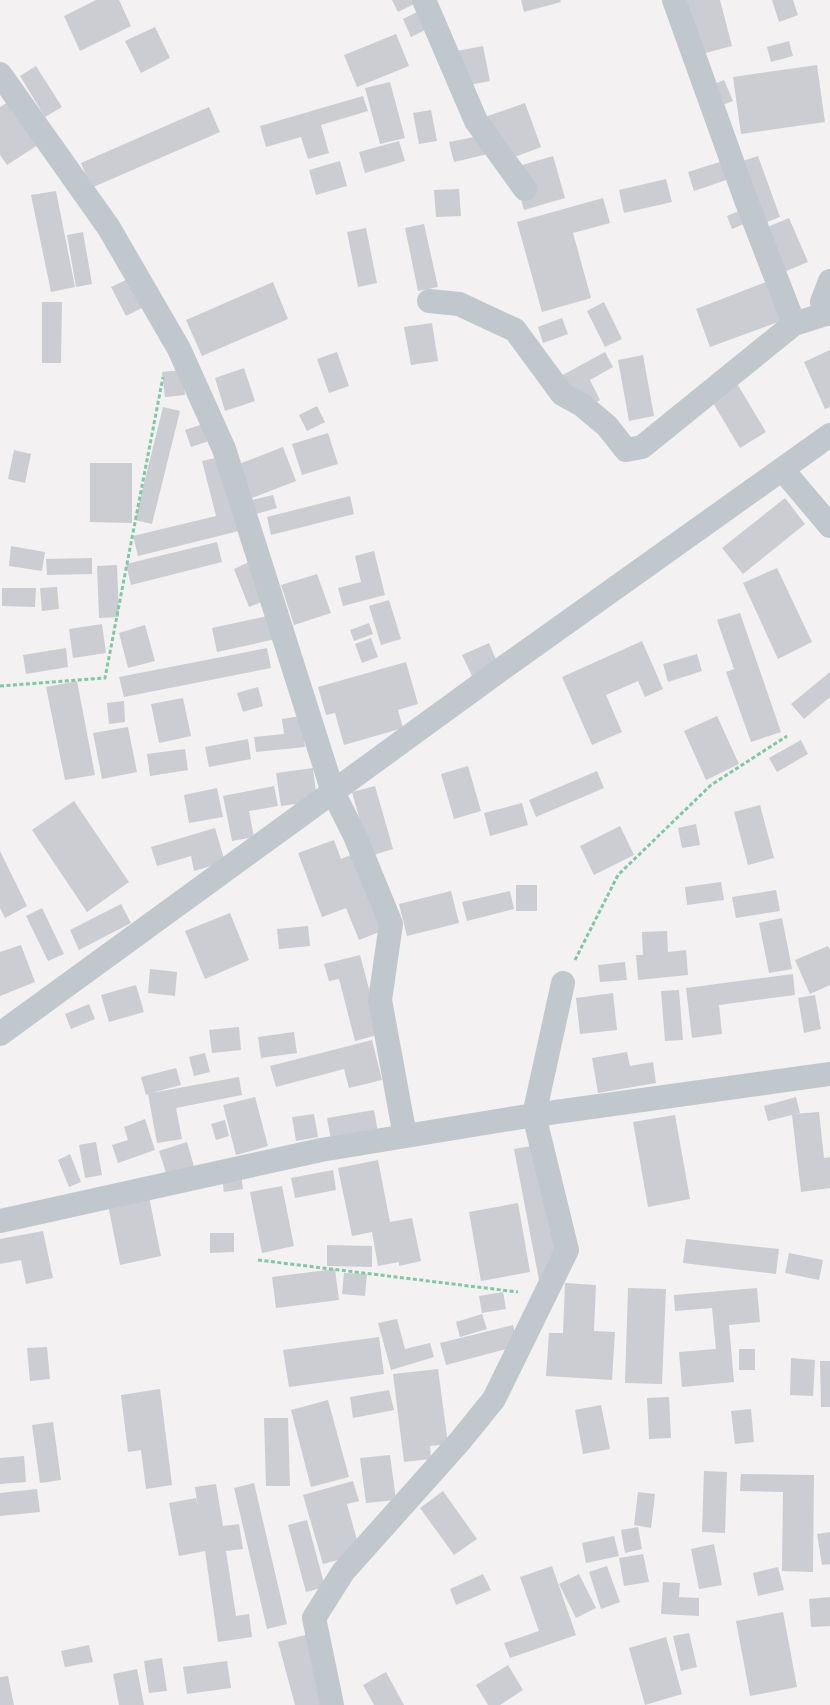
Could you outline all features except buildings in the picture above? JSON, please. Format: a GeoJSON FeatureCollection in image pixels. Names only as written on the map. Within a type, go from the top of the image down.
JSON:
{"type":"FeatureCollection","features":[{"type":"Feature","properties":{"kind":"street"},"geometry":{"type":"LineString","coordinates":[[424,0],[476,121],[525,189]]}},
{"type":"Feature","properties":{"kind":"street"},"geometry":{"type":"LineString","coordinates":[[674,0],[746,200],[794,324]]}},
{"type":"Feature","properties":{"kind":"street"},"geometry":{"type":"LineString","coordinates":[[0,74],[109,228],[180,349],[224,449],[333,792],[354,836],[391,924],[380,1000],[405,1136]]}},
{"type":"Feature","properties":{"kind":"street"},"geometry":{"type":"LineString","coordinates":[[429,301],[459,304],[515,330],[562,394],[582,405],[606,426],[626,450],[642,446],[794,324],[830,314],[822,302],[830,281]]}},
{"type":"Feature","properties":{"kind":"street"},"geometry":{"type":"LineString","coordinates":[[0,1034],[830,435]]}},
{"type":"Feature","properties":{"kind":"street"},"geometry":{"type":"LineString","coordinates":[[782,469],[830,526]]}},
{"type":"Feature","properties":{"kind":"street"},"geometry":{"type":"LineString","coordinates":[[332,1705],[314,1618],[343,1572],[460,1441],[494,1399],[567,1250],[534,1115],[563,983]]}},
{"type":"Feature","properties":{"kind":"street"},"geometry":{"type":"LineString","coordinates":[[0,1222],[321,1150],[534,1115],[830,1074]]}},
{"type":"Feature","properties":{"kind":"path"},"geometry":{"type":"LineString","coordinates":[[0,686],[105,678],[163,374]]}},
{"type":"Feature","properties":{"kind":"path"},"geometry":{"type":"LineString","coordinates":[[563,983],[618,875],[711,785],[787,736]]}},
{"type":"Feature","properties":{"kind":"path"},"geometry":{"type":"LineString","coordinates":[[258,1260],[545,1295]]}}]}
